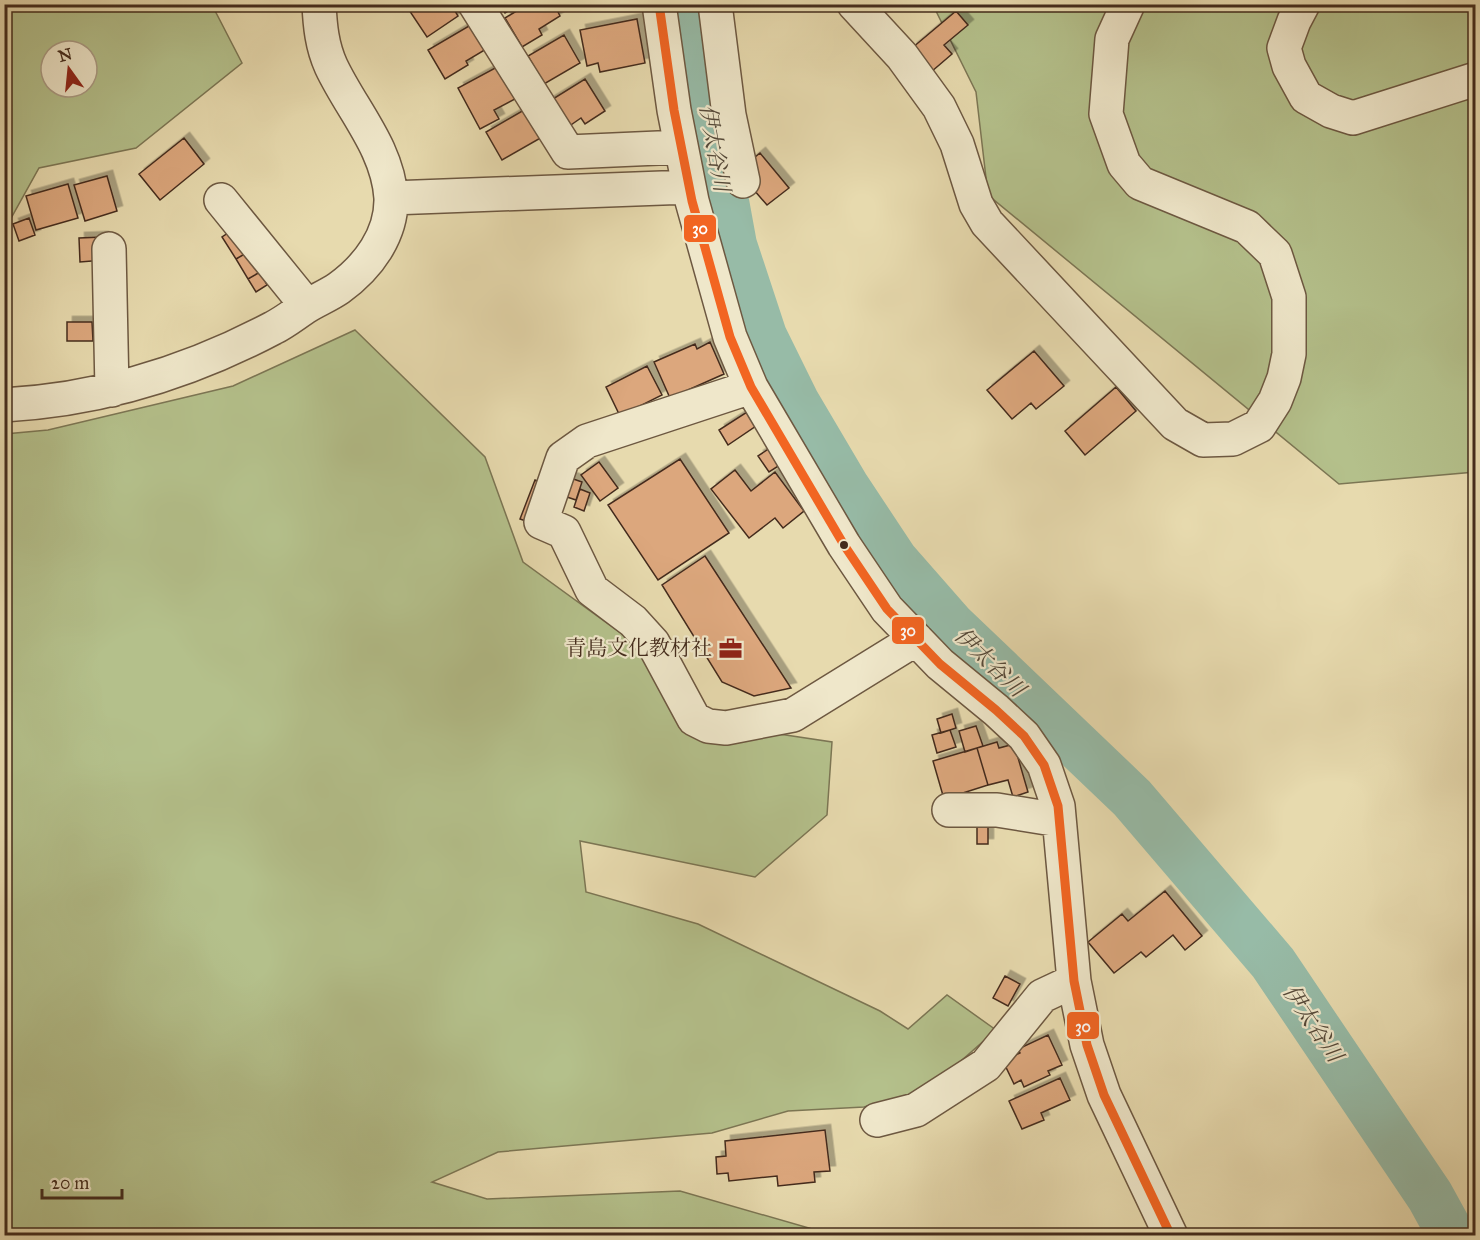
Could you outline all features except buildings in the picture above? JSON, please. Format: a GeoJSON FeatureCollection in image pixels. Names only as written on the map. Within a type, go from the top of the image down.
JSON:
{"type":"FeatureCollection","features":[{"type":"Feature","properties":{"kind":"street"},"geometry":{"type":"LineString","coordinates":[[4,405],[38,404],[76,398],[187,368],[274,328],[339,288],[375,254],[388,226],[391,198],[387,172],[370,135],[331,66],[320,34],[319,4]]}},
{"type":"Feature","properties":{"kind":"street"},"geometry":{"type":"LineString","coordinates":[[475,4],[568,152],[681,147]]}},
{"type":"Feature","properties":{"kind":"street"},"geometry":{"type":"LineString","coordinates":[[658,4],[689,187],[730,337],[751,387],[844,545],[887,609],[940,664],[1024,736],[1044,765],[1058,806],[1074,981],[1087,1044],[1104,1095],[1171,1236]]}},
{"type":"Feature","properties":{"kind":"street"},"geometry":{"type":"LineString","coordinates":[[715,4],[729,115],[743,181]]}},
{"type":"Feature","properties":{"kind":"street"},"geometry":{"type":"LineString","coordinates":[[854,4],[902,56],[939,107],[957,144],[976,204],[987,223],[1175,424],[1203,440],[1233,439],[1259,426],[1275,401],[1284,378],[1288,354],[1289,297],[1275,254],[1247,227],[1140,183],[1124,164],[1106,114],[1112,39],[1128,4]]}},
{"type":"Feature","properties":{"kind":"street"},"geometry":{"type":"LineString","coordinates":[[1303,4],[1284,48],[1289,66],[1306,97],[1330,111],[1353,117],[1476,79]]}},
{"type":"Feature","properties":{"kind":"street"},"geometry":{"type":"LineString","coordinates":[[391,198],[689,187]]}},
{"type":"Feature","properties":{"kind":"street"},"geometry":{"type":"LineString","coordinates":[[221,200],[307,306]]}},
{"type":"Feature","properties":{"kind":"street"},"geometry":{"type":"LineString","coordinates":[[109,249],[112,390]]}},
{"type":"Feature","properties":{"kind":"street"},"geometry":{"type":"LineString","coordinates":[[751,387],[587,441],[563,458],[541,522],[564,532],[592,590],[633,621],[653,643],[694,718],[708,726],[726,728],[793,715],[916,639]]}},
{"type":"Feature","properties":{"kind":"street"},"geometry":{"type":"LineString","coordinates":[[949,810],[997,810],[1059,820]]}},
{"type":"Feature","properties":{"kind":"street"},"geometry":{"type":"LineString","coordinates":[[877,1120],[916,1110],[986,1065],[1042,996],[1074,981]]}},
{"type":"Feature","properties":{"kind":"green space"},"geometry":{"type":"Polygon","coordinates":[[[5,4],[212,5],[242,63],[136,148],[39,168],[5,229],[5,4]]]}},
{"type":"Feature","properties":{"kind":"green space"},"geometry":{"type":"Polygon","coordinates":[[[933,5],[1475,5],[1475,472],[1339,484],[988,195],[976,92],[933,5]]]}},
{"type":"Feature","properties":{"kind":"green space"},"geometry":{"type":"Polygon","coordinates":[[[355,330],[485,457],[523,562],[648,653],[683,720],[729,744],[779,734],[832,742],[827,815],[755,877],[580,841],[586,892],[698,924],[880,1011],[908,1029],[947,995],[996,1030],[928,1090],[864,1107],[788,1111],[712,1133],[498,1152],[432,1182],[487,1199],[680,1191],[833,1235],[5,1236],[5,434],[48,430],[233,386],[355,330]]]}},
{"type":"Feature","properties":{"kind":"waterway","name":"伊太谷川"},"geometry":{"type":"LineString","coordinates":[[689,4],[733,245],[763,336],[796,403],[845,486],[894,560],[951,625],[1132,798],[1273,963],[1430,1196],[1452,1236]]}},
{"type":"Feature","properties":{"kind":"transit line","name":"30"},"geometry":{"type":"LineString","coordinates":[[659,4],[674,110],[692,201],[730,337],[751,387],[844,545],[887,609],[940,664],[1024,736],[1044,765],[1058,806],[1074,981],[1087,1045],[1104,1095],[1171,1236]]}},
{"type":"Feature","properties":{"kind":"place","name":"青島文化教材社"},"geometry":{"type":"Point","coordinates":[730,648]}}]}
